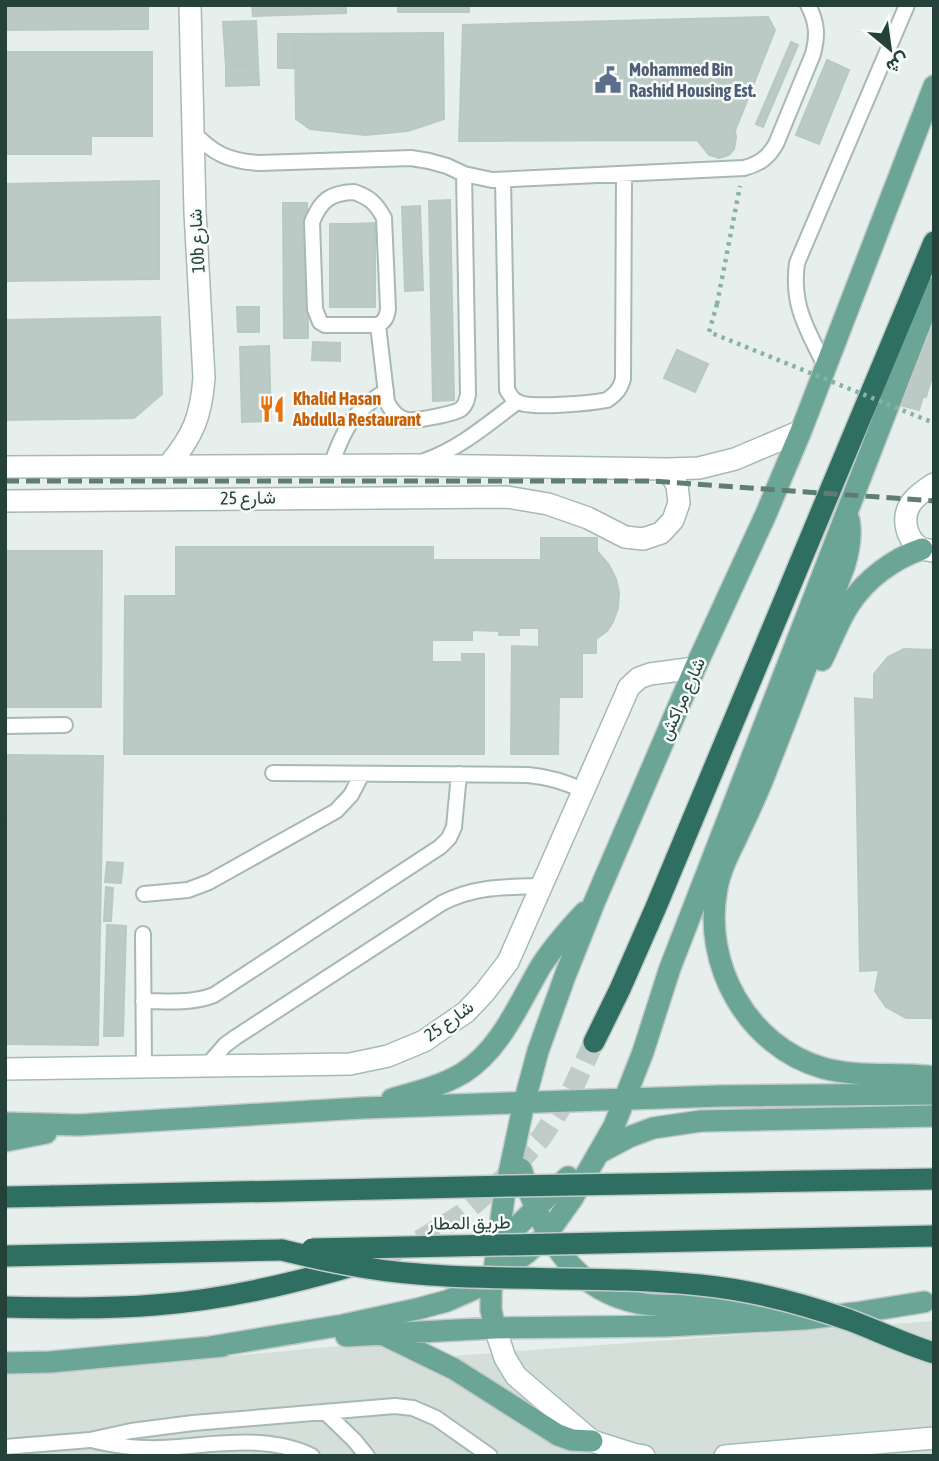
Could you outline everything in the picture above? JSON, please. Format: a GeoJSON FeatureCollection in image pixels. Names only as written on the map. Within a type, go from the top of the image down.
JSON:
{"type":"FeatureCollection","features":[{"type":"Feature","properties":{"kind":"highway"},"geometry":{"type":"LineString","coordinates":[[594,1042],[656,907],[934,242]]}},
{"type":"Feature","properties":{"kind":"highway","name":"طريق المطار"},"geometry":{"type":"LineString","coordinates":[[5,1197],[934,1179]]}},
{"type":"Feature","properties":{"kind":"highway","name":"طريق المطار"},"geometry":{"type":"LineString","coordinates":[[5,1256],[934,1236]]}},
{"type":"Feature","properties":{"kind":"highway"},"geometry":{"type":"LineString","coordinates":[[282,1250],[369,1269],[416,1274],[662,1282],[739,1290],[814,1309],[934,1353]]}},
{"type":"Feature","properties":{"kind":"highway"},"geometry":{"type":"LineString","coordinates":[[5,1307],[114,1307],[198,1301],[281,1286],[362,1263]]}},
{"type":"Feature","properties":{"kind":"main road","name":"شارع مراكش"},"geometry":{"type":"LineString","coordinates":[[495,1328],[491,1310],[496,1247],[514,1147],[538,1051],[594,903],[695,667],[801,431],[934,86]]}},
{"type":"Feature","properties":{"kind":"main road"},"geometry":{"type":"LineString","coordinates":[[210,1347],[343,1325],[447,1301],[493,1279],[528,1252],[547,1234],[572,1199],[614,1126],[643,1052],[670,968],[934,288]]}},
{"type":"Feature","properties":{"kind":"main road"},"geometry":{"type":"LineString","coordinates":[[765,774],[844,567],[851,529],[848,510]]}},
{"type":"Feature","properties":{"kind":"main road"},"geometry":{"type":"LineString","coordinates":[[928,550],[900,558],[873,577],[849,604],[765,774],[725,863],[717,887],[714,912],[715,938],[729,987],[742,1009],[777,1045],[821,1068],[847,1073],[915,1074],[934,1077]]}},
{"type":"Feature","properties":{"kind":"main road"},"geometry":{"type":"LineString","coordinates":[[362,1108],[442,1084],[479,1061],[501,1036],[544,963],[567,932],[594,903]]}},
{"type":"Feature","properties":{"kind":"main road"},"geometry":{"type":"LineString","coordinates":[[6,1123],[79,1125],[362,1108],[720,1096],[934,1094]]}},
{"type":"Feature","properties":{"kind":"main road"},"geometry":{"type":"LineString","coordinates":[[496,1247],[565,1179],[598,1153],[629,1136],[653,1128],[701,1121],[934,1116]]}},
{"type":"Feature","properties":{"kind":"main road"},"geometry":{"type":"LineString","coordinates":[[5,1141],[79,1125]]}},
{"type":"Feature","properties":{"kind":"main road"},"geometry":{"type":"LineString","coordinates":[[514,1147],[534,1208],[547,1234],[563,1258],[585,1279],[610,1294],[638,1303],[667,1305],[929,1301]]}},
{"type":"Feature","properties":{"kind":"main road"},"geometry":{"type":"LineString","coordinates":[[5,1363],[50,1362],[380,1333],[495,1328],[665,1326],[804,1319],[855,1314],[929,1301]]}},
{"type":"Feature","properties":{"kind":"main road"},"geometry":{"type":"LineString","coordinates":[[380,1333],[454,1369],[558,1435],[572,1440],[592,1441]]}},
{"type":"Feature","properties":{"kind":"street","name":"10b شارع"},"geometry":{"type":"LineString","coordinates":[[168,467],[184,447],[195,426],[202,403],[204,379],[195,212],[190,5]]}},
{"type":"Feature","properties":{"kind":"street","name":"شارع 25"},"geometry":{"type":"LineString","coordinates":[[5,467],[413,465],[699,468],[735,459],[801,431]]}},
{"type":"Feature","properties":{"kind":"street"},"geometry":{"type":"LineString","coordinates":[[451,467],[465,496]]}},
{"type":"Feature","properties":{"kind":"street","name":"شارع 25"},"geometry":{"type":"LineString","coordinates":[[5,501],[507,497],[548,504],[588,518],[625,537],[643,539],[660,533],[673,520],[679,503],[677,485],[667,469]]}},
{"type":"Feature","properties":{"kind":"street"},"geometry":{"type":"LineString","coordinates":[[928,550],[912,540],[906,529],[906,515],[911,503],[921,492],[934,484]]}},
{"type":"Feature","properties":{"kind":"street","name":"شارع 25"},"geometry":{"type":"LineString","coordinates":[[5,1069],[350,1064],[388,1056],[424,1041],[466,1012],[508,962],[629,687],[639,678],[650,674],[695,667]]}},
{"type":"Feature","properties":{"kind":"street"},"geometry":{"type":"LineString","coordinates":[[495,1328],[505,1358],[516,1376],[592,1441],[644,1456]]}},
{"type":"Feature","properties":{"kind":"street"},"geometry":{"type":"LineString","coordinates":[[725,1456],[934,1438]]}},
{"type":"Feature","properties":{"kind":"lane"},"geometry":{"type":"LineString","coordinates":[[192,131],[205,145],[222,156],[240,162],[411,158],[447,166],[478,178],[503,180],[754,166],[763,161],[776,145],[813,54],[817,29],[815,17],[808,5]]}},
{"type":"Feature","properties":{"kind":"lane"},"geometry":{"type":"LineString","coordinates":[[826,368],[796,300],[794,282],[797,263],[907,5]]}},
{"type":"Feature","properties":{"kind":"lane"},"geometry":{"type":"LineString","coordinates":[[378,325],[387,402],[391,410],[406,420],[451,414],[466,404],[464,174]]}},
{"type":"Feature","properties":{"kind":"lane"},"geometry":{"type":"LineString","coordinates":[[503,180],[507,390],[511,397],[523,404],[549,404],[607,400],[615,395],[623,379],[624,174]]}},
{"type":"Feature","properties":{"kind":"lane"},"geometry":{"type":"LineString","coordinates":[[354,192],[367,196],[377,205],[384,218],[388,309],[384,321],[378,325],[325,326],[316,316],[312,222],[317,209],[327,198],[340,193],[354,192]]}},
{"type":"Feature","properties":{"kind":"lane"},"geometry":{"type":"LineString","coordinates":[[331,465],[349,424],[372,399],[386,391]]}},
{"type":"Feature","properties":{"kind":"lane"},"geometry":{"type":"LineString","coordinates":[[413,465],[442,455],[517,402]]}},
{"type":"Feature","properties":{"kind":"lane"},"geometry":{"type":"LineString","coordinates":[[5,726],[65,725]]}},
{"type":"Feature","properties":{"kind":"lane"},"geometry":{"type":"LineString","coordinates":[[273,774],[547,776],[583,791]]}},
{"type":"Feature","properties":{"kind":"lane"},"geometry":{"type":"LineString","coordinates":[[144,894],[178,892],[209,882],[336,811],[351,796],[362,774]]}},
{"type":"Feature","properties":{"kind":"lane"},"geometry":{"type":"LineString","coordinates":[[143,1001],[189,1002],[214,995],[440,847],[449,838],[454,827],[459,774]]}},
{"type":"Feature","properties":{"kind":"lane"},"geometry":{"type":"LineString","coordinates":[[206,1067],[225,1045],[236,1037],[442,903],[475,890],[542,886]]}},
{"type":"Feature","properties":{"kind":"lane"},"geometry":{"type":"LineString","coordinates":[[143,934],[144,1068]]}},
{"type":"Feature","properties":{"kind":"lane"},"geometry":{"type":"LineString","coordinates":[[5,1447],[90,1440],[183,1424],[395,1406],[413,1408],[436,1418],[490,1456]]}},
{"type":"Feature","properties":{"kind":"lane"},"geometry":{"type":"LineString","coordinates":[[324,1412],[355,1440],[367,1456]]}},
{"type":"Feature","properties":{"kind":"lane"},"geometry":{"type":"LineString","coordinates":[[90,1440],[145,1452],[255,1443],[275,1444],[296,1448],[312,1456]]}},
{"type":"Feature","properties":{"kind":"path"},"geometry":{"type":"LineString","coordinates":[[744,168],[709,332],[934,423]]}},
{"type":"Feature","properties":{"kind":"shaded area"},"geometry":{"type":"Polygon","coordinates":[[[934,1321],[934,1456],[5,1456],[5,1370],[169,1362],[372,1343],[437,1357],[934,1321]]]}},
{"type":"Feature","properties":{"kind":"building"},"geometry":{"type":"Polygon","coordinates":[[[5,5],[148,5],[148,29],[5,30],[5,5]]]}},
{"type":"Feature","properties":{"kind":"building"},"geometry":{"type":"Polygon","coordinates":[[[252,5],[346,5],[346,13],[253,16],[252,5]]]}},
{"type":"Feature","properties":{"kind":"building"},"geometry":{"type":"Polygon","coordinates":[[[398,5],[469,5],[469,12],[398,12],[398,5]]]}},
{"type":"Feature","properties":{"kind":"building","name":"Mohammed Bin Rashid Housing Est."},"geometry":{"type":"Polygon","coordinates":[[[768,17],[775,30],[735,131],[734,149],[729,155],[719,158],[709,155],[697,140],[459,141],[463,25],[768,17]]]}},
{"type":"Feature","properties":{"kind":"building"},"geometry":{"type":"Polygon","coordinates":[[[256,21],[258,64],[226,66],[223,22],[256,21]]]}},
{"type":"Feature","properties":{"kind":"building"},"geometry":{"type":"Polygon","coordinates":[[[443,33],[444,119],[408,131],[365,135],[310,129],[296,119],[295,34],[443,33]]]}},
{"type":"Feature","properties":{"kind":"building"},"geometry":{"type":"Polygon","coordinates":[[[278,34],[295,34],[295,68],[278,68],[278,34]]]}},
{"type":"Feature","properties":{"kind":"building"},"geometry":{"type":"Polygon","coordinates":[[[791,42],[798,45],[763,127],[756,124],[791,42]]]}},
{"type":"Feature","properties":{"kind":"building"},"geometry":{"type":"Polygon","coordinates":[[[5,52],[152,52],[152,136],[91,136],[91,154],[5,154],[5,52]]]}},
{"type":"Feature","properties":{"kind":"building"},"geometry":{"type":"Polygon","coordinates":[[[827,60],[849,70],[819,144],[796,135],[827,60]]]}},
{"type":"Feature","properties":{"kind":"building"},"geometry":{"type":"Polygon","coordinates":[[[258,64],[259,85],[226,86],[226,66],[258,64]]]}},
{"type":"Feature","properties":{"kind":"building"},"geometry":{"type":"Polygon","coordinates":[[[159,181],[159,279],[5,281],[5,184],[159,181]]]}},
{"type":"Feature","properties":{"kind":"building"},"geometry":{"type":"Polygon","coordinates":[[[450,200],[454,400],[433,401],[429,201],[450,200]]]}},
{"type":"Feature","properties":{"kind":"building"},"geometry":{"type":"Polygon","coordinates":[[[283,203],[307,203],[308,338],[284,338],[283,203]]]}},
{"type":"Feature","properties":{"kind":"building"},"geometry":{"type":"Polygon","coordinates":[[[420,206],[423,290],[405,291],[402,207],[420,206]]]}},
{"type":"Feature","properties":{"kind":"building"},"geometry":{"type":"Polygon","coordinates":[[[375,223],[375,307],[352,307],[352,224],[375,223]]]}},
{"type":"Feature","properties":{"kind":"building"},"geometry":{"type":"Polygon","coordinates":[[[330,224],[352,224],[352,307],[330,307],[330,224]]]}},
{"type":"Feature","properties":{"kind":"building"},"geometry":{"type":"Polygon","coordinates":[[[237,307],[259,307],[259,332],[238,332],[237,307]]]}},
{"type":"Feature","properties":{"kind":"building"},"geometry":{"type":"Polygon","coordinates":[[[160,317],[162,394],[134,418],[5,420],[5,320],[160,317]]]}},
{"type":"Feature","properties":{"kind":"building"},"geometry":{"type":"Polygon","coordinates":[[[922,324],[934,328],[934,370],[910,363],[922,324]]]}},
{"type":"Feature","properties":{"kind":"building"},"geometry":{"type":"Polygon","coordinates":[[[313,342],[340,343],[340,361],[312,360],[313,342]]]}},
{"type":"Feature","properties":{"kind":"building"},"geometry":{"type":"Polygon","coordinates":[[[269,346],[271,421],[242,422],[240,347],[269,346]]]}},
{"type":"Feature","properties":{"kind":"building"},"geometry":{"type":"Polygon","coordinates":[[[677,350],[708,364],[695,392],[664,378],[677,350]]]}},
{"type":"Feature","properties":{"kind":"building"},"geometry":{"type":"Polygon","coordinates":[[[910,363],[934,370],[926,397],[901,390],[910,363]]]}},
{"type":"Feature","properties":{"kind":"building"},"geometry":{"type":"Polygon","coordinates":[[[905,391],[923,397],[919,410],[900,405],[905,391]]]}},
{"type":"Feature","properties":{"kind":"building"},"geometry":{"type":"Polygon","coordinates":[[[541,538],[597,538],[597,551],[609,565],[619,592],[618,608],[613,622],[607,631],[596,639],[596,653],[582,653],[582,697],[559,697],[558,754],[511,754],[512,646],[539,647],[539,628],[519,628],[519,635],[499,635],[499,631],[472,630],[472,640],[432,640],[432,662],[462,662],[462,654],[484,654],[484,754],[124,754],[125,596],[176,596],[176,547],[433,547],[433,560],[541,560],[541,538]]]}},
{"type":"Feature","properties":{"kind":"building"},"geometry":{"type":"Polygon","coordinates":[[[5,551],[102,551],[101,707],[5,707],[5,551]]]}},
{"type":"Feature","properties":{"kind":"building"},"geometry":{"type":"Polygon","coordinates":[[[904,649],[934,650],[934,1018],[906,1018],[886,1007],[875,991],[879,970],[860,971],[855,698],[874,700],[874,674],[888,657],[904,649]]]}},
{"type":"Feature","properties":{"kind":"building"},"geometry":{"type":"Polygon","coordinates":[[[5,755],[103,756],[102,819],[5,818],[5,755]]]}},
{"type":"Feature","properties":{"kind":"building"},"geometry":{"type":"Polygon","coordinates":[[[5,818],[102,819],[98,1045],[5,1044],[5,818]]]}},
{"type":"Feature","properties":{"kind":"building"},"geometry":{"type":"Polygon","coordinates":[[[107,862],[123,863],[121,883],[105,882],[107,862]]]}},
{"type":"Feature","properties":{"kind":"building"},"geometry":{"type":"Polygon","coordinates":[[[106,887],[113,888],[111,921],[104,921],[106,887]]]}},
{"type":"Feature","properties":{"kind":"building"},"geometry":{"type":"Polygon","coordinates":[[[107,925],[126,926],[123,1036],[104,1036],[107,925]]]}},
{"type":"Feature","properties":{"kind":"tunnel"},"geometry":{"type":"LineString","coordinates":[[362,1263],[414,1244],[461,1215],[503,1179],[541,1138],[571,1092],[594,1042]]}},
{"type":"Feature","properties":{"kind":"railway"},"geometry":{"type":"LineString","coordinates":[[5,481],[653,481],[934,501]]}},
{"type":"Feature","properties":{"kind":"place","name":"Mohammed Bin Rashid Housing Est."},"geometry":{"type":"Point","coordinates":[608,80]}},
{"type":"Feature","properties":{"kind":"place","name":"Khalid Hasan Abdulla Restaurant"},"geometry":{"type":"Point","coordinates":[272,409]}}]}
